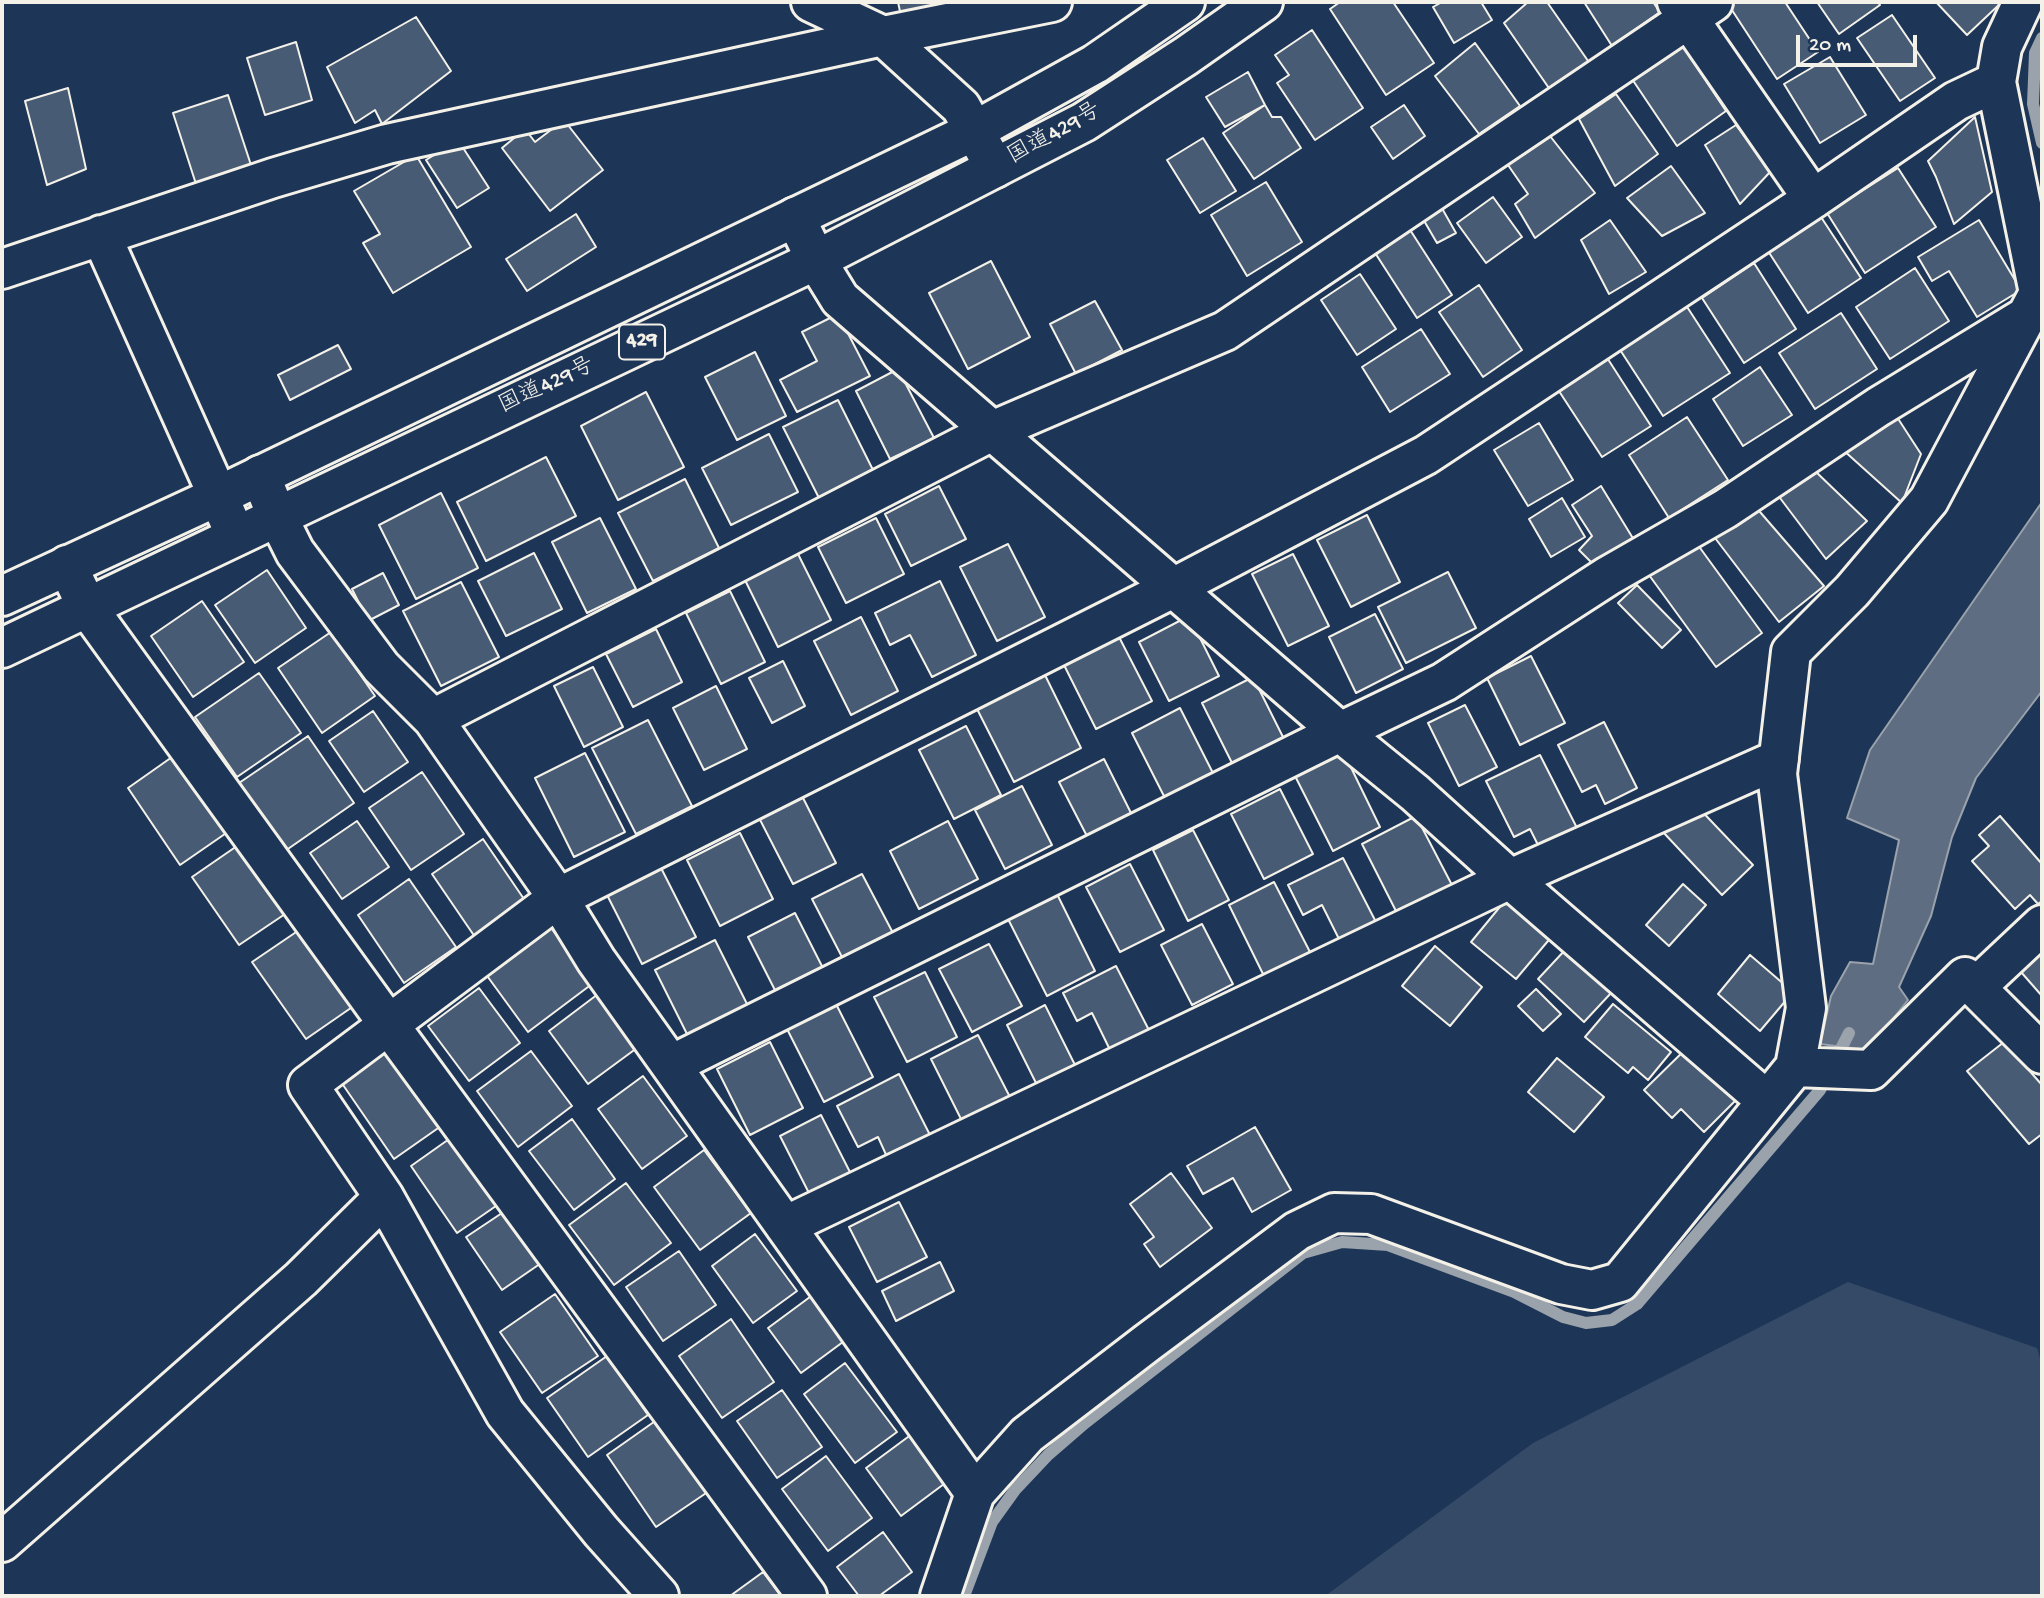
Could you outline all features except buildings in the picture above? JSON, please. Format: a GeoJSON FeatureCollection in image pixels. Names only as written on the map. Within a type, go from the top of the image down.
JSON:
{"type":"FeatureCollection","features":[{"type":"Feature","properties":{"kind":"main road"},"geometry":{"type":"LineString","coordinates":[[811,2],[883,36],[961,107],[995,168]]}},
{"type":"Feature","properties":{"kind":"main road"},"geometry":{"type":"LineString","coordinates":[[2,268],[272,178],[387,144],[1052,2]]}},
{"type":"Feature","properties":{"kind":"main road","name":"国道429号"},"geometry":{"type":"LineString","coordinates":[[2,596],[218,496],[974,131],[1095,64],[1185,2]]}},
{"type":"Feature","properties":{"kind":"main road","name":"国道429号"},"geometry":{"type":"LineString","coordinates":[[2,648],[816,260],[1084,122],[1264,2]]}},
{"type":"Feature","properties":{"kind":"main road"},"geometry":{"type":"LineString","coordinates":[[940,1596],[975,1493],[1027,1436],[1297,1231],[1334,1213],[1371,1214],[1561,1284],[1592,1290],[1620,1282],[1767,1101],[1801,1068],[1806,1008],[1777,774],[1791,652],[1852,591],[1929,500],[2039,293],[1996,82],[2002,47],[2023,2]]}},
{"type":"Feature","properties":{"kind":"main road"},"geometry":{"type":"LineString","coordinates":[[433,719],[992,431],[1225,331],[1693,7],[1813,199]]}},
{"type":"Feature","properties":{"kind":"main road"},"geometry":{"type":"LineString","coordinates":[[659,1596],[601,1531],[505,1413],[384,1197],[307,1085],[558,898],[1173,588],[1426,455],[1956,102],[1996,82]]}},
{"type":"Feature","properties":{"kind":"main road"},"geometry":{"type":"LineString","coordinates":[[795,217],[816,260],[840,299],[1340,732],[1415,793],[1510,879],[1767,1101]]}},
{"type":"Feature","properties":{"kind":"main road"},"geometry":{"type":"LineString","coordinates":[[100,235],[236,536]]}},
{"type":"Feature","properties":{"kind":"main road"},"geometry":{"type":"LineString","coordinates":[[671,1065],[1444,682],[1608,576],[1725,509],[1878,407],[2028,315]]}},
{"type":"Feature","properties":{"kind":"main road"},"geometry":{"type":"LineString","coordinates":[[260,475],[295,552],[381,667],[433,719],[558,898],[596,960],[975,1493]]}},
{"type":"Feature","properties":{"kind":"main road"},"geometry":{"type":"LineString","coordinates":[[67,565],[87,607],[807,1596]]}},
{"type":"Feature","properties":{"kind":"main road"},"geometry":{"type":"LineString","coordinates":[[785,1226],[1510,879],[1779,759]]}},
{"type":"Feature","properties":{"kind":"main road"},"geometry":{"type":"LineString","coordinates":[[1976,988],[2042,925]]}},
{"type":"Feature","properties":{"kind":"main road"},"geometry":{"type":"LineString","coordinates":[[1801,1068],[1871,1070],[1965,977],[2042,1054]]}},
{"type":"Feature","properties":{"kind":"main road"},"geometry":{"type":"LineString","coordinates":[[2,1542],[301,1279],[384,1197]]}},
{"type":"Feature","properties":{"kind":"shaded area"},"geometry":{"type":"Polygon","coordinates":[[[2042,502],[2042,691],[1976,778],[1952,837],[1931,916],[1899,987],[1908,1000],[1868,1050],[1820,1044],[1831,996],[1850,962],[1873,964],[1899,840],[1847,818],[1870,750],[2042,502]]]}},
{"type":"Feature","properties":{"kind":"shaded area"},"geometry":{"type":"Polygon","coordinates":[[[1848,1282],[2037,1348],[2042,1365],[2042,1596],[1325,1596],[1533,1443],[1848,1282]]]}},
{"type":"Feature","properties":{"kind":"waterway"},"geometry":{"type":"LineString","coordinates":[[2042,38],[2035,53],[2033,104],[2042,143]]}},
{"type":"Feature","properties":{"kind":"waterway"},"geometry":{"type":"LineString","coordinates":[[964,1596],[992,1522],[1015,1490],[1048,1455],[1085,1423],[1303,1253],[1342,1242],[1388,1245],[1512,1291],[1563,1317],[1586,1323],[1612,1320],[1637,1304],[1820,1090],[1849,1033]]}}]}
